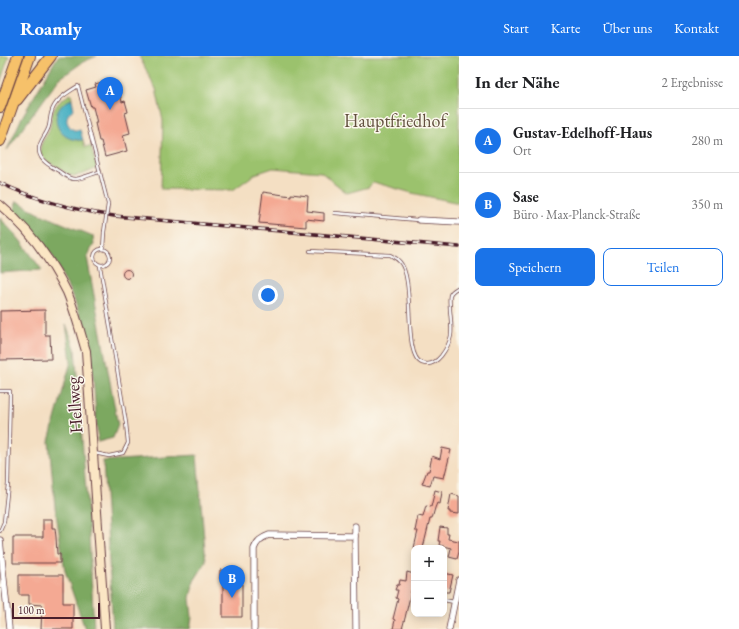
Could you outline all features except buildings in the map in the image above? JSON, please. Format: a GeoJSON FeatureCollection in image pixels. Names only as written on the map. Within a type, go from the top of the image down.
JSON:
{"type":"FeatureCollection","features":[{"type":"Feature","properties":{"kind":"highway"},"geometry":{"type":"LineString","coordinates":[[0,107],[18,56]]}},
{"type":"Feature","properties":{"kind":"highway"},"geometry":{"type":"LineString","coordinates":[[0,141],[30,56]]}},
{"type":"Feature","properties":{"kind":"highway"},"geometry":{"type":"LineString","coordinates":[[10,110],[51,56]]}},
{"type":"Feature","properties":{"kind":"street","name":"Hellweg"},"geometry":{"type":"LineString","coordinates":[[0,205],[31,237],[48,259],[67,292],[86,351],[105,629]]}},
{"type":"Feature","properties":{"kind":"street"},"geometry":{"type":"LineString","coordinates":[[419,220],[459,222]]}},
{"type":"Feature","properties":{"kind":"street"},"geometry":{"type":"LineString","coordinates":[[355,526],[356,629]]}},
{"type":"Feature","properties":{"kind":"street"},"geometry":{"type":"LineString","coordinates":[[254,629],[254,549],[257,542],[268,535],[355,536]]}},
{"type":"Feature","properties":{"kind":"street"},"geometry":{"type":"LineString","coordinates":[[0,540],[9,629]]}},
{"type":"Feature","properties":{"kind":"street"},"geometry":{"type":"LineString","coordinates":[[449,629],[459,581]]}},
{"type":"Feature","properties":{"kind":"lane"},"geometry":{"type":"LineString","coordinates":[[99,172],[70,179],[58,170],[47,165],[38,149],[49,127],[51,114],[56,102],[62,96],[78,86],[108,204],[103,249]]}},
{"type":"Feature","properties":{"kind":"lane"},"geometry":{"type":"LineString","coordinates":[[335,213],[419,220]]}},
{"type":"Feature","properties":{"kind":"lane"},"geometry":{"type":"LineString","coordinates":[[100,266],[105,265],[110,258],[108,252],[103,249]]}},
{"type":"Feature","properties":{"kind":"lane"},"geometry":{"type":"LineString","coordinates":[[93,453],[109,456],[122,453],[128,442],[100,266],[96,264],[93,258],[97,251],[103,249]]}},
{"type":"Feature","properties":{"kind":"lane"},"geometry":{"type":"LineString","coordinates":[[310,251],[390,255],[401,262],[404,269],[408,297],[412,348],[419,362],[426,364],[431,364],[437,361],[450,341],[450,295],[453,290],[459,287]]}},
{"type":"Feature","properties":{"kind":"lane"},"geometry":{"type":"LineString","coordinates":[[0,391],[10,391],[8,484],[4,522],[0,531]]}},
{"type":"Feature","properties":{"kind":"lane"},"geometry":{"type":"LineString","coordinates":[[447,601],[454,602]]}},
{"type":"Feature","properties":{"kind":"green space"},"geometry":{"type":"Polygon","coordinates":[[[0,56],[9,56],[0,83],[0,56]]]}},
{"type":"Feature","properties":{"kind":"green space"},"geometry":{"type":"Polygon","coordinates":[[[58,56],[97,56],[83,62],[59,79],[7,150],[22,117],[58,56]]]}},
{"type":"Feature","properties":{"kind":"green space","name":"Hauptfriedhof"},"geometry":{"type":"Polygon","coordinates":[[[139,56],[459,56],[459,203],[412,193],[373,182],[369,187],[347,193],[321,172],[273,168],[255,174],[233,190],[161,189],[163,121],[156,89],[139,56]]]}},
{"type":"Feature","properties":{"kind":"green space"},"geometry":{"type":"Polygon","coordinates":[[[71,94],[72,99],[64,104],[59,110],[57,124],[60,131],[66,136],[73,139],[83,140],[85,147],[91,146],[97,168],[74,176],[67,174],[58,167],[46,161],[40,152],[41,144],[51,125],[52,115],[55,108],[60,101],[71,94]]]}},
{"type":"Feature","properties":{"kind":"green space"},"geometry":{"type":"Polygon","coordinates":[[[17,201],[38,213],[93,236],[94,244],[87,257],[118,425],[113,438],[98,442],[91,350],[75,302],[53,256],[13,211],[17,201]]]}},
{"type":"Feature","properties":{"kind":"green space"},"geometry":{"type":"Polygon","coordinates":[[[0,218],[20,240],[42,270],[0,273],[0,218]]]}},
{"type":"Feature","properties":{"kind":"green space"},"geometry":{"type":"Polygon","coordinates":[[[66,324],[75,348],[88,516],[94,629],[85,629],[65,571],[55,507],[49,441],[71,361],[66,324]]]}},
{"type":"Feature","properties":{"kind":"green space"},"geometry":{"type":"Polygon","coordinates":[[[197,455],[206,562],[194,581],[190,598],[192,617],[190,629],[113,629],[103,461],[197,455]]]}},
{"type":"Feature","properties":{"kind":"water"},"geometry":{"type":"Polygon","coordinates":[[[72,99],[74,109],[67,116],[67,122],[74,130],[80,130],[83,140],[73,140],[66,136],[60,131],[57,124],[56,117],[58,110],[72,99]]]}},
{"type":"Feature","properties":{"kind":"railway"},"geometry":{"type":"LineString","coordinates":[[0,183],[56,204],[114,216],[459,247]]}},
{"type":"Feature","properties":{"kind":"place","name":"Gustav-Edelhoff-Haus"},"geometry":{"type":"Point","coordinates":[110,110]}},
{"type":"Feature","properties":{"kind":"place","name":"Sase"},"geometry":{"type":"Point","coordinates":[232,598]}}]}
